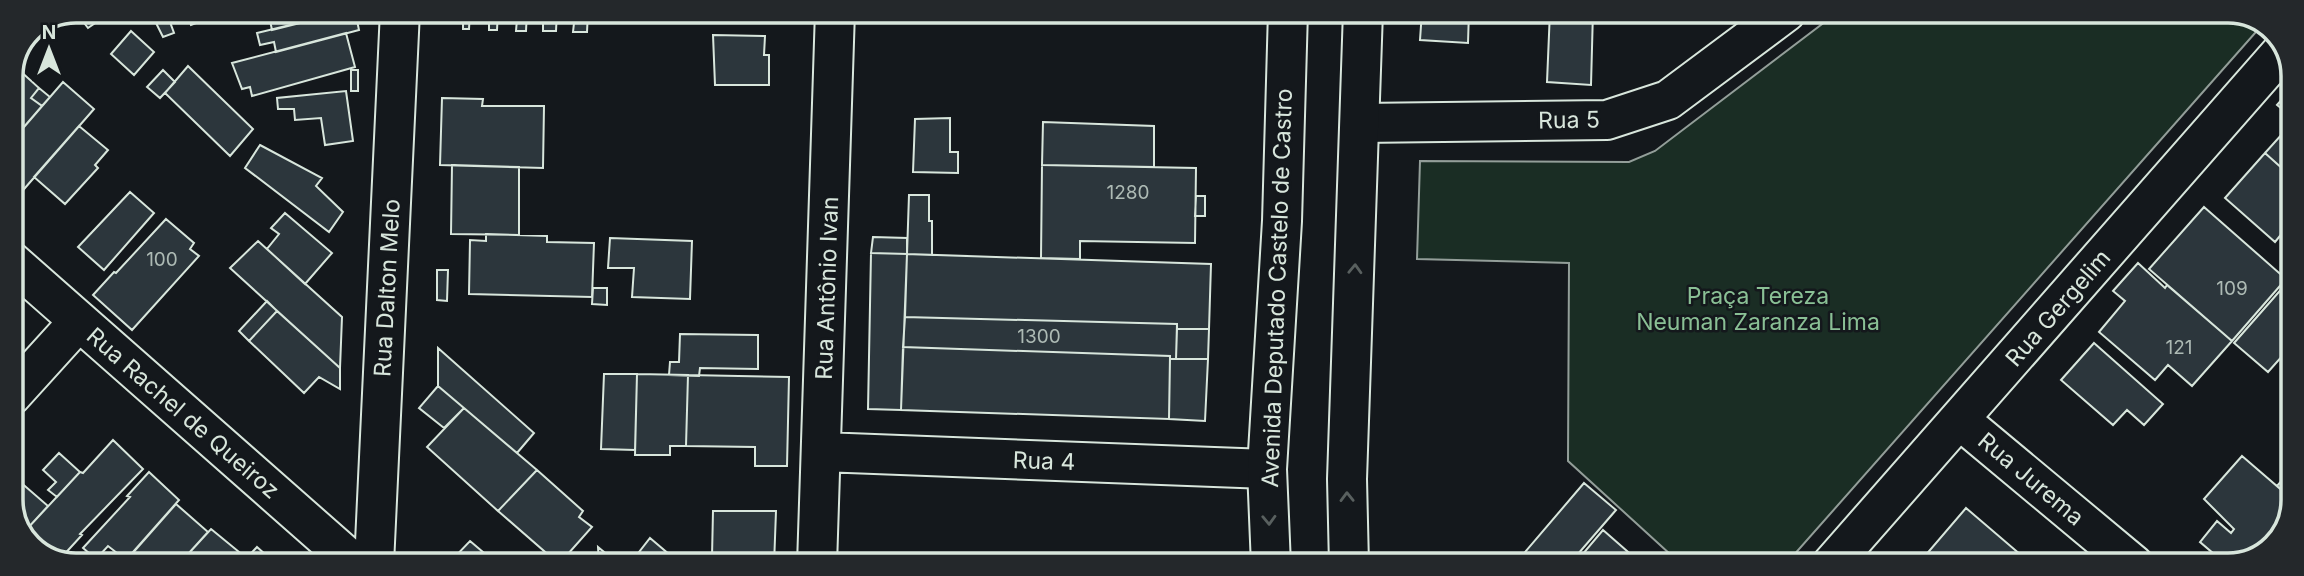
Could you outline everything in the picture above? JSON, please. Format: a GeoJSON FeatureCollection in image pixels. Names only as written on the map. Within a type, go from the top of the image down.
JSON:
{"type":"FeatureCollection","features":[{"type":"Feature","properties":{"kind":"street","name":"Rua Dalton Melo"},"geometry":{"type":"LineString","coordinates":[[375,553],[399,23]]}},
{"type":"Feature","properties":{"kind":"street","name":"Rua Antônio Ivan"},"geometry":{"type":"LineString","coordinates":[[818,553],[835,23]]}},
{"type":"Feature","properties":{"kind":"street","name":"Avenida Deputado Castelo de Castro"},"geometry":{"type":"LineString","coordinates":[[1270,553],[1267,469],[1282,221],[1288,23]]}},
{"type":"Feature","properties":{"kind":"street"},"geometry":{"type":"LineString","coordinates":[[1349,553],[1347,478],[1363,23]]}},
{"type":"Feature","properties":{"kind":"street","name":"Rua 5"},"geometry":{"type":"LineString","coordinates":[[1360,123],[1607,120],[1668,100],[1772,23]]}},
{"type":"Feature","properties":{"kind":"street","name":"Rua Gergelim"},"geometry":{"type":"LineString","coordinates":[[1842,553],[2277,57]]}},
{"type":"Feature","properties":{"kind":"street","name":"Rua Rachel de Queiroz"},"geometry":{"type":"LineString","coordinates":[[23,272],[343,553]]}},
{"type":"Feature","properties":{"kind":"street"},"geometry":{"type":"LineString","coordinates":[[23,383],[79,321]]}},
{"type":"Feature","properties":{"kind":"street","name":"Rua Jurema"},"geometry":{"type":"LineString","coordinates":[[1960,420],[2120,553]]}},
{"type":"Feature","properties":{"kind":"street","name":"Rua 4"},"geometry":{"type":"LineString","coordinates":[[822,452],[1267,469]]}},
{"type":"Feature","properties":{"kind":"green space","name":"Praça Tereza Neuman Zaranza Lima"},"geometry":{"type":"Polygon","coordinates":[[[1824,23],[2228,23],[2257,31],[1796,553],[1669,553],[1568,461],[1569,263],[1417,259],[1420,161],[1629,162],[1655,151],[1824,23]]]}},
{"type":"Feature","properties":{"kind":"building"},"geometry":{"type":"Polygon","coordinates":[[[156,23],[170,23],[174,33],[163,37],[156,23]]]}},
{"type":"Feature","properties":{"kind":"building"},"geometry":{"type":"Polygon","coordinates":[[[271,23],[300,23],[272,30],[271,23]]]}},
{"type":"Feature","properties":{"kind":"building"},"geometry":{"type":"Polygon","coordinates":[[[298,23],[358,23],[359,30],[276,52],[274,42],[260,45],[257,33],[298,23]]]}},
{"type":"Feature","properties":{"kind":"building"},"geometry":{"type":"Polygon","coordinates":[[[463,23],[469,23],[469,29],[463,29],[463,23]]]}},
{"type":"Feature","properties":{"kind":"building"},"geometry":{"type":"Polygon","coordinates":[[[489,23],[497,23],[497,30],[489,30],[489,23]]]}},
{"type":"Feature","properties":{"kind":"building"},"geometry":{"type":"Polygon","coordinates":[[[517,23],[526,23],[526,31],[516,31],[517,23]]]}},
{"type":"Feature","properties":{"kind":"building"},"geometry":{"type":"Polygon","coordinates":[[[543,23],[556,23],[556,31],[543,31],[543,23]]]}},
{"type":"Feature","properties":{"kind":"building"},"geometry":{"type":"Polygon","coordinates":[[[574,23],[587,23],[587,32],[573,32],[574,23]]]}},
{"type":"Feature","properties":{"kind":"building"},"geometry":{"type":"Polygon","coordinates":[[[1421,23],[1469,23],[1468,43],[1420,40],[1421,23]]]}},
{"type":"Feature","properties":{"kind":"building"},"geometry":{"type":"Polygon","coordinates":[[[1549,23],[1593,23],[1591,85],[1547,82],[1549,23]]]}},
{"type":"Feature","properties":{"kind":"building"},"geometry":{"type":"Polygon","coordinates":[[[131,31],[154,52],[134,75],[111,54],[131,31]]]}},
{"type":"Feature","properties":{"kind":"building"},"geometry":{"type":"Polygon","coordinates":[[[346,33],[355,67],[252,96],[250,87],[242,89],[232,63],[346,33]]]}},
{"type":"Feature","properties":{"kind":"building"},"geometry":{"type":"Polygon","coordinates":[[[713,35],[765,36],[764,55],[769,55],[769,85],[715,85],[713,35]]]}},
{"type":"Feature","properties":{"kind":"building"},"geometry":{"type":"Polygon","coordinates":[[[188,66],[253,129],[230,156],[165,93],[188,66]]]}},
{"type":"Feature","properties":{"kind":"building"},"geometry":{"type":"Polygon","coordinates":[[[163,70],[175,82],[160,98],[147,87],[163,70]]]}},
{"type":"Feature","properties":{"kind":"building"},"geometry":{"type":"Polygon","coordinates":[[[351,70],[358,70],[358,91],[351,91],[351,70]]]}},
{"type":"Feature","properties":{"kind":"building"},"geometry":{"type":"Polygon","coordinates":[[[23,74],[39,88],[31,98],[42,106],[23,128],[23,74]]]}},
{"type":"Feature","properties":{"kind":"building"},"geometry":{"type":"Polygon","coordinates":[[[63,82],[94,109],[23,190],[23,128],[63,82]]]}},
{"type":"Feature","properties":{"kind":"building"},"geometry":{"type":"Polygon","coordinates":[[[39,88],[50,97],[42,106],[31,98],[39,88]]]}},
{"type":"Feature","properties":{"kind":"building"},"geometry":{"type":"Polygon","coordinates":[[[346,91],[353,141],[325,145],[321,118],[295,120],[294,109],[278,109],[277,98],[346,91]]]}},
{"type":"Feature","properties":{"kind":"building"},"geometry":{"type":"Polygon","coordinates":[[[442,98],[483,99],[482,106],[544,106],[543,168],[440,165],[442,98]]]}},
{"type":"Feature","properties":{"kind":"building"},"geometry":{"type":"Polygon","coordinates":[[[950,118],[950,152],[958,152],[958,173],[913,172],[915,119],[950,118]]]}},
{"type":"Feature","properties":{"kind":"building"},"geometry":{"type":"Polygon","coordinates":[[[1043,122],[1154,126],[1154,167],[1042,165],[1043,122]]]}},
{"type":"Feature","properties":{"kind":"building"},"geometry":{"type":"Polygon","coordinates":[[[79,126],[108,150],[95,165],[98,168],[65,204],[34,177],[79,126]]]}},
{"type":"Feature","properties":{"kind":"building"},"geometry":{"type":"Polygon","coordinates":[[[2281,135],[2281,167],[2265,153],[2281,135]]]}},
{"type":"Feature","properties":{"kind":"building"},"geometry":{"type":"Polygon","coordinates":[[[260,145],[322,178],[316,186],[343,212],[329,232],[245,168],[260,145]]]}},
{"type":"Feature","properties":{"kind":"building"},"geometry":{"type":"Polygon","coordinates":[[[2265,153],[2281,167],[2281,235],[2275,242],[2225,198],[2265,153]]]}},
{"type":"Feature","properties":{"kind":"building"},"geometry":{"type":"Polygon","coordinates":[[[452,165],[519,167],[519,235],[451,234],[452,165]]]}},
{"type":"Feature","properties":{"kind":"building"},"geometry":{"type":"Polygon","coordinates":[[[1042,165],[1196,168],[1195,243],[1080,241],[1080,259],[1041,258],[1042,165]]]}},
{"type":"Feature","properties":{"kind":"building"},"geometry":{"type":"Polygon","coordinates":[[[130,192],[154,213],[104,270],[78,247],[130,192]]]}},
{"type":"Feature","properties":{"kind":"building"},"geometry":{"type":"Polygon","coordinates":[[[909,195],[929,195],[932,255],[907,254],[909,195]]]}},
{"type":"Feature","properties":{"kind":"building"},"geometry":{"type":"Polygon","coordinates":[[[1196,196],[1205,196],[1205,216],[1195,216],[1196,196]]]}},
{"type":"Feature","properties":{"kind":"building"},"geometry":{"type":"Polygon","coordinates":[[[2204,207],[2281,275],[2281,285],[2232,341],[2149,269],[2204,207]]]}},
{"type":"Feature","properties":{"kind":"building"},"geometry":{"type":"Polygon","coordinates":[[[285,213],[332,253],[305,284],[267,249],[279,234],[271,228],[285,213]]]}},
{"type":"Feature","properties":{"kind":"building"},"geometry":{"type":"Polygon","coordinates":[[[166,219],[194,243],[190,249],[199,256],[132,330],[93,295],[166,219]]]}},
{"type":"Feature","properties":{"kind":"building"},"geometry":{"type":"Polygon","coordinates":[[[486,234],[547,236],[547,242],[594,243],[592,297],[469,294],[470,240],[486,241],[486,234]]]}},
{"type":"Feature","properties":{"kind":"building"},"geometry":{"type":"Polygon","coordinates":[[[873,237],[907,238],[907,254],[871,253],[873,237]]]}},
{"type":"Feature","properties":{"kind":"building"},"geometry":{"type":"Polygon","coordinates":[[[610,238],[692,241],[690,299],[632,297],[634,268],[608,268],[610,238]]]}},
{"type":"Feature","properties":{"kind":"building"},"geometry":{"type":"Polygon","coordinates":[[[258,241],[342,317],[340,368],[230,268],[258,241]]]}},
{"type":"Feature","properties":{"kind":"building"},"geometry":{"type":"Polygon","coordinates":[[[871,253],[907,254],[901,410],[868,409],[871,253]]]}},
{"type":"Feature","properties":{"kind":"building"},"geometry":{"type":"Polygon","coordinates":[[[907,254],[1211,264],[1209,329],[1177,329],[1177,324],[905,317],[907,254]]]}},
{"type":"Feature","properties":{"kind":"building"},"geometry":{"type":"Polygon","coordinates":[[[2138,263],[2232,341],[2192,386],[2168,365],[2155,380],[2099,332],[2125,301],[2113,291],[2138,263]]]}},
{"type":"Feature","properties":{"kind":"building"},"geometry":{"type":"Polygon","coordinates":[[[437,270],[448,270],[447,301],[437,300],[437,270]]]}},
{"type":"Feature","properties":{"kind":"building"},"geometry":{"type":"Polygon","coordinates":[[[593,288],[607,288],[607,305],[592,304],[593,288]]]}},
{"type":"Feature","properties":{"kind":"building"},"geometry":{"type":"Polygon","coordinates":[[[2281,290],[2281,357],[2268,372],[2234,343],[2281,290]]]}},
{"type":"Feature","properties":{"kind":"building"},"geometry":{"type":"Polygon","coordinates":[[[267,301],[277,311],[249,341],[239,331],[267,301]]]}},
{"type":"Feature","properties":{"kind":"building"},"geometry":{"type":"Polygon","coordinates":[[[277,311],[340,368],[340,389],[319,377],[304,393],[249,341],[277,311]]]}},
{"type":"Feature","properties":{"kind":"building"},"geometry":{"type":"Polygon","coordinates":[[[905,317],[1177,324],[1176,359],[1170,359],[1170,356],[903,347],[905,317]]]}},
{"type":"Feature","properties":{"kind":"building"},"geometry":{"type":"Polygon","coordinates":[[[1177,329],[1209,329],[1208,359],[1176,359],[1177,329]]]}},
{"type":"Feature","properties":{"kind":"building"},"geometry":{"type":"Polygon","coordinates":[[[680,334],[758,335],[758,369],[700,368],[699,376],[669,375],[670,362],[679,362],[680,334]]]}},
{"type":"Feature","properties":{"kind":"building"},"geometry":{"type":"Polygon","coordinates":[[[2094,343],[2163,404],[2144,425],[2127,410],[2113,425],[2061,380],[2094,343]]]}},
{"type":"Feature","properties":{"kind":"building"},"geometry":{"type":"Polygon","coordinates":[[[903,347],[1170,356],[1169,419],[901,410],[903,347]]]}},
{"type":"Feature","properties":{"kind":"building"},"geometry":{"type":"Polygon","coordinates":[[[438,348],[534,433],[517,453],[438,386],[438,348]]]}},
{"type":"Feature","properties":{"kind":"building"},"geometry":{"type":"Polygon","coordinates":[[[1170,359],[1208,359],[1205,421],[1169,419],[1170,359]]]}},
{"type":"Feature","properties":{"kind":"building"},"geometry":{"type":"Polygon","coordinates":[[[604,374],[637,374],[635,450],[601,449],[604,374]]]}},
{"type":"Feature","properties":{"kind":"building"},"geometry":{"type":"Polygon","coordinates":[[[637,374],[688,375],[686,446],[670,446],[670,455],[635,455],[637,374]]]}},
{"type":"Feature","properties":{"kind":"building"},"geometry":{"type":"Polygon","coordinates":[[[688,375],[789,377],[787,466],[755,466],[755,447],[686,446],[688,375]]]}},
{"type":"Feature","properties":{"kind":"building"},"geometry":{"type":"Polygon","coordinates":[[[438,386],[464,408],[444,428],[419,408],[438,386]]]}},
{"type":"Feature","properties":{"kind":"building"},"geometry":{"type":"Polygon","coordinates":[[[464,408],[537,470],[498,511],[427,447],[464,408]]]}},
{"type":"Feature","properties":{"kind":"building"},"geometry":{"type":"Polygon","coordinates":[[[113,440],[143,469],[65,552],[49,546],[30,526],[80,472],[83,473],[113,440]]]}},
{"type":"Feature","properties":{"kind":"building"},"geometry":{"type":"Polygon","coordinates":[[[59,453],[80,472],[57,497],[48,490],[56,482],[43,470],[59,453]]]}},
{"type":"Feature","properties":{"kind":"building"},"geometry":{"type":"Polygon","coordinates":[[[2242,456],[2281,490],[2280,511],[2274,527],[2258,544],[2239,552],[2213,553],[2200,542],[2217,521],[2231,533],[2234,529],[2204,499],[2242,456]]]}},
{"type":"Feature","properties":{"kind":"building"},"geometry":{"type":"Polygon","coordinates":[[[537,470],[583,511],[579,517],[592,527],[569,553],[546,553],[498,511],[537,470]]]}},
{"type":"Feature","properties":{"kind":"building"},"geometry":{"type":"Polygon","coordinates":[[[149,472],[179,500],[132,553],[117,553],[108,546],[102,553],[89,553],[83,548],[130,497],[127,496],[149,472]]]}},
{"type":"Feature","properties":{"kind":"building"},"geometry":{"type":"Polygon","coordinates":[[[1584,483],[1616,510],[1579,553],[1524,553],[1584,483]]]}},
{"type":"Feature","properties":{"kind":"building"},"geometry":{"type":"Polygon","coordinates":[[[23,484],[48,506],[30,526],[24,511],[23,484]]]}},
{"type":"Feature","properties":{"kind":"building"},"geometry":{"type":"Polygon","coordinates":[[[176,504],[208,532],[189,553],[133,553],[176,504]]]}},
{"type":"Feature","properties":{"kind":"building"},"geometry":{"type":"Polygon","coordinates":[[[1966,508],[2019,553],[1927,553],[1966,508]]]}},
{"type":"Feature","properties":{"kind":"building"},"geometry":{"type":"Polygon","coordinates":[[[713,511],[776,511],[774,553],[712,553],[713,511]]]}},
{"type":"Feature","properties":{"kind":"building"},"geometry":{"type":"Polygon","coordinates":[[[211,529],[240,553],[189,553],[211,529]]]}},
{"type":"Feature","properties":{"kind":"building"},"geometry":{"type":"Polygon","coordinates":[[[1603,530],[1629,553],[1584,553],[1603,530]]]}},
{"type":"Feature","properties":{"kind":"building"},"geometry":{"type":"Polygon","coordinates":[[[650,538],[668,553],[638,553],[650,538]]]}},
{"type":"Feature","properties":{"kind":"building"},"geometry":{"type":"Polygon","coordinates":[[[470,541],[484,553],[459,553],[470,541]]]}},
{"type":"Feature","properties":{"kind":"building"},"geometry":{"type":"Polygon","coordinates":[[[257,547],[264,553],[251,553],[257,547]]]}}]}
